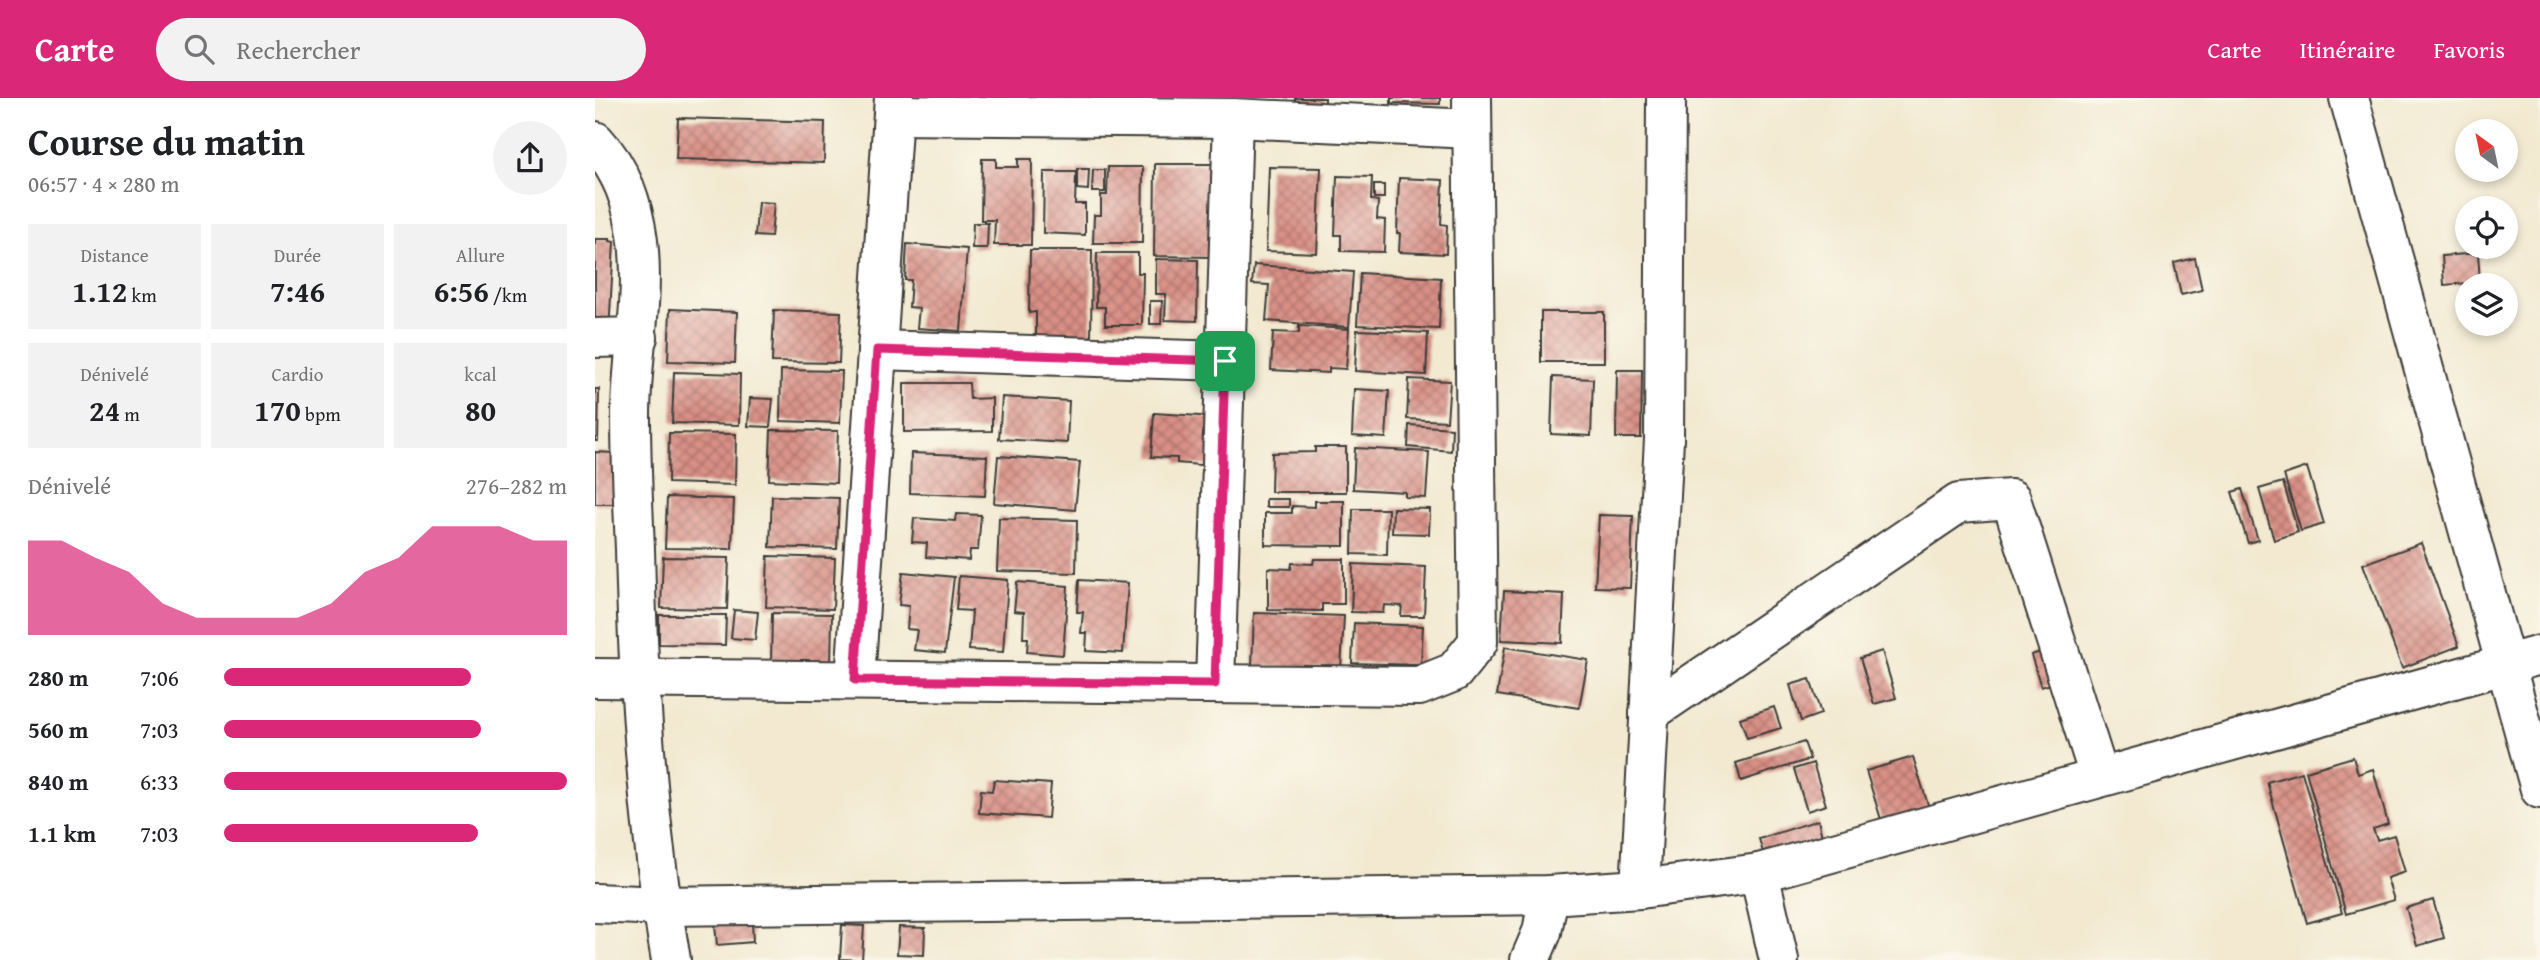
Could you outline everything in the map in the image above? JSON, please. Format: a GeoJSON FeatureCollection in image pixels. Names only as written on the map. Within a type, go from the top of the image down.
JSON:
{"type":"FeatureCollection","features":[{"type":"Feature","properties":{"kind":"street"},"geometry":{"type":"LineString","coordinates":[[1640,889],[1664,439],[1666,98]]}},
{"type":"Feature","properties":{"kind":"street"},"geometry":{"type":"LineString","coordinates":[[2349,98],[2523,661],[2540,789]]}},
{"type":"Feature","properties":{"kind":"street"},"geometry":{"type":"LineString","coordinates":[[595,678],[1419,686],[1454,672],[1478,642],[1472,113],[1233,118],[894,107],[855,680]]}},
{"type":"Feature","properties":{"kind":"street"},"geometry":{"type":"LineString","coordinates":[[1215,684],[1233,118]]}},
{"type":"Feature","properties":{"kind":"street"},"geometry":{"type":"LineString","coordinates":[[595,141],[621,176],[632,205],[638,244],[638,337],[631,413],[638,678],[661,906],[671,960]]}},
{"type":"Feature","properties":{"kind":"street"},"geometry":{"type":"LineString","coordinates":[[595,338],[638,337]]}},
{"type":"Feature","properties":{"kind":"street"},"geometry":{"type":"LineString","coordinates":[[877,350],[1225,361]]}},
{"type":"Feature","properties":{"kind":"street"},"geometry":{"type":"LineString","coordinates":[[1649,713],[1959,503],[2011,499],[2099,776]]}},
{"type":"Feature","properties":{"kind":"street"},"geometry":{"type":"LineString","coordinates":[[595,903],[661,906],[1549,895],[1640,889],[1759,873],[2099,776],[2523,661]]}},
{"type":"Feature","properties":{"kind":"street"},"geometry":{"type":"LineString","coordinates":[[1759,873],[1779,960]]}},
{"type":"Feature","properties":{"kind":"street"},"geometry":{"type":"LineString","coordinates":[[1530,960],[1542,932],[1549,895]]}},
{"type":"Feature","properties":{"kind":"building"},"geometry":{"type":"Polygon","coordinates":[[[1295,98],[1325,98],[1325,114],[1295,114],[1295,98]]]}},
{"type":"Feature","properties":{"kind":"building"},"geometry":{"type":"Polygon","coordinates":[[[1391,98],[1440,98],[1440,104],[1391,103],[1391,98]]]}},
{"type":"Feature","properties":{"kind":"building"},"geometry":{"type":"Polygon","coordinates":[[[678,118],[825,122],[824,163],[676,159],[678,118]]]}},
{"type":"Feature","properties":{"kind":"building"},"geometry":{"type":"Polygon","coordinates":[[[982,159],[996,159],[996,167],[1018,167],[1018,159],[1032,159],[1031,245],[994,245],[995,220],[981,220],[982,159]]]}},
{"type":"Feature","properties":{"kind":"building"},"geometry":{"type":"Polygon","coordinates":[[[1155,164],[1212,164],[1210,257],[1154,256],[1155,164]]]}},
{"type":"Feature","properties":{"kind":"building"},"geometry":{"type":"Polygon","coordinates":[[[1108,167],[1143,167],[1142,243],[1093,243],[1094,215],[1101,215],[1101,195],[1107,195],[1108,167]]]}},
{"type":"Feature","properties":{"kind":"building"},"geometry":{"type":"Polygon","coordinates":[[[1269,167],[1321,168],[1317,253],[1266,251],[1269,167]]]}},
{"type":"Feature","properties":{"kind":"building"},"geometry":{"type":"Polygon","coordinates":[[[1077,169],[1089,169],[1088,190],[1077,189],[1077,169]]]}},
{"type":"Feature","properties":{"kind":"building"},"geometry":{"type":"Polygon","coordinates":[[[1093,170],[1105,170],[1105,192],[1092,192],[1093,170]]]}},
{"type":"Feature","properties":{"kind":"building"},"geometry":{"type":"Polygon","coordinates":[[[1044,172],[1076,172],[1075,204],[1085,204],[1085,235],[1043,233],[1044,172]]]}},
{"type":"Feature","properties":{"kind":"building"},"geometry":{"type":"Polygon","coordinates":[[[1337,176],[1372,177],[1371,200],[1378,201],[1377,219],[1385,220],[1384,252],[1341,251],[1341,235],[1335,235],[1337,176]]]}},
{"type":"Feature","properties":{"kind":"building"},"geometry":{"type":"Polygon","coordinates":[[[1399,178],[1443,180],[1441,224],[1447,225],[1446,254],[1399,252],[1399,178]]]}},
{"type":"Feature","properties":{"kind":"building"},"geometry":{"type":"Polygon","coordinates":[[[1374,185],[1384,185],[1384,198],[1374,198],[1374,185]]]}},
{"type":"Feature","properties":{"kind":"building"},"geometry":{"type":"Polygon","coordinates":[[[758,202],[774,203],[771,237],[755,236],[758,202]]]}},
{"type":"Feature","properties":{"kind":"building"},"geometry":{"type":"Polygon","coordinates":[[[973,223],[988,223],[987,248],[972,248],[973,223]]]}},
{"type":"Feature","properties":{"kind":"building"},"geometry":{"type":"Polygon","coordinates":[[[595,239],[610,239],[614,242],[609,332],[595,331],[595,239]]]}},
{"type":"Feature","properties":{"kind":"building"},"geometry":{"type":"Polygon","coordinates":[[[907,244],[967,249],[961,331],[917,328],[919,308],[909,307],[911,280],[905,280],[907,244]]]}},
{"type":"Feature","properties":{"kind":"building"},"geometry":{"type":"Polygon","coordinates":[[[1030,250],[1092,250],[1091,337],[1036,337],[1036,312],[1029,313],[1030,250]]]}},
{"type":"Feature","properties":{"kind":"building"},"geometry":{"type":"Polygon","coordinates":[[[1097,253],[1138,253],[1138,273],[1143,273],[1142,325],[1105,325],[1105,307],[1096,307],[1097,253]]]}},
{"type":"Feature","properties":{"kind":"building"},"geometry":{"type":"Polygon","coordinates":[[[2455,255],[2455,259],[2478,259],[2479,273],[2455,273],[2455,284],[2444,285],[2442,256],[2455,255]]]}},
{"type":"Feature","properties":{"kind":"building"},"geometry":{"type":"Polygon","coordinates":[[[2195,258],[2202,290],[2181,295],[2174,263],[2195,258]]]}},
{"type":"Feature","properties":{"kind":"building"},"geometry":{"type":"Polygon","coordinates":[[[1156,259],[1198,260],[1197,321],[1165,320],[1166,294],[1156,294],[1156,259]]]}},
{"type":"Feature","properties":{"kind":"building"},"geometry":{"type":"Polygon","coordinates":[[[1254,265],[1353,272],[1349,327],[1266,321],[1269,285],[1252,284],[1254,265]]]}},
{"type":"Feature","properties":{"kind":"building"},"geometry":{"type":"Polygon","coordinates":[[[1360,273],[1441,278],[1439,329],[1357,325],[1360,273]]]}},
{"type":"Feature","properties":{"kind":"building"},"geometry":{"type":"Polygon","coordinates":[[[1150,301],[1162,301],[1161,324],[1150,324],[1150,301]]]}},
{"type":"Feature","properties":{"kind":"building"},"geometry":{"type":"Polygon","coordinates":[[[670,309],[737,312],[735,363],[668,361],[670,309]]]}},
{"type":"Feature","properties":{"kind":"building"},"geometry":{"type":"Polygon","coordinates":[[[774,310],[841,312],[839,363],[772,362],[774,310]]]}},
{"type":"Feature","properties":{"kind":"building"},"geometry":{"type":"Polygon","coordinates":[[[1541,312],[1604,312],[1604,362],[1541,362],[1541,312]]]}},
{"type":"Feature","properties":{"kind":"building"},"geometry":{"type":"Polygon","coordinates":[[[1299,326],[1349,329],[1346,369],[1329,368],[1329,373],[1271,370],[1273,332],[1299,333],[1299,326]]]}},
{"type":"Feature","properties":{"kind":"building"},"geometry":{"type":"Polygon","coordinates":[[[1357,330],[1428,333],[1426,375],[1355,371],[1357,330]]]}},
{"type":"Feature","properties":{"kind":"building"},"geometry":{"type":"Polygon","coordinates":[[[781,370],[842,371],[840,423],[780,421],[781,370]]]}},
{"type":"Feature","properties":{"kind":"building"},"geometry":{"type":"Polygon","coordinates":[[[1617,370],[1642,370],[1641,438],[1616,438],[1617,370]]]}},
{"type":"Feature","properties":{"kind":"building"},"geometry":{"type":"Polygon","coordinates":[[[674,372],[740,374],[739,425],[672,423],[674,372]]]}},
{"type":"Feature","properties":{"kind":"building"},"geometry":{"type":"Polygon","coordinates":[[[1553,377],[1593,379],[1591,436],[1551,434],[1553,377]]]}},
{"type":"Feature","properties":{"kind":"building"},"geometry":{"type":"Polygon","coordinates":[[[1409,379],[1450,381],[1447,421],[1407,419],[1409,379]]]}},
{"type":"Feature","properties":{"kind":"building"},"geometry":{"type":"Polygon","coordinates":[[[904,383],[969,383],[970,399],[992,398],[992,431],[904,432],[904,383]]]}},
{"type":"Feature","properties":{"kind":"building"},"geometry":{"type":"Polygon","coordinates":[[[595,389],[599,389],[598,441],[595,441],[595,389]]]}},
{"type":"Feature","properties":{"kind":"building"},"geometry":{"type":"Polygon","coordinates":[[[1354,389],[1389,391],[1386,438],[1352,436],[1354,389]]]}},
{"type":"Feature","properties":{"kind":"building"},"geometry":{"type":"Polygon","coordinates":[[[1002,397],[1069,401],[1067,443],[999,439],[1002,397]]]}},
{"type":"Feature","properties":{"kind":"building"},"geometry":{"type":"Polygon","coordinates":[[[750,398],[773,399],[770,427],[748,426],[750,398]]]}},
{"type":"Feature","properties":{"kind":"building"},"geometry":{"type":"Polygon","coordinates":[[[1154,413],[1214,417],[1211,466],[1177,463],[1177,458],[1151,457],[1154,413]]]}},
{"type":"Feature","properties":{"kind":"building"},"geometry":{"type":"Polygon","coordinates":[[[1409,425],[1452,428],[1451,451],[1408,447],[1409,425]]]}},
{"type":"Feature","properties":{"kind":"building"},"geometry":{"type":"Polygon","coordinates":[[[771,430],[838,431],[836,483],[769,480],[771,430]]]}},
{"type":"Feature","properties":{"kind":"building"},"geometry":{"type":"Polygon","coordinates":[[[669,433],[736,434],[735,485],[668,483],[669,433]]]}},
{"type":"Feature","properties":{"kind":"building"},"geometry":{"type":"Polygon","coordinates":[[[1315,447],[1346,447],[1346,492],[1271,492],[1272,453],[1315,452],[1315,447]]]}},
{"type":"Feature","properties":{"kind":"building"},"geometry":{"type":"Polygon","coordinates":[[[1355,448],[1429,452],[1426,498],[1405,497],[1405,492],[1353,489],[1355,448]]]}},
{"type":"Feature","properties":{"kind":"building"},"geometry":{"type":"Polygon","coordinates":[[[595,452],[614,453],[613,504],[595,504],[595,452]]]}},
{"type":"Feature","properties":{"kind":"building"},"geometry":{"type":"Polygon","coordinates":[[[911,453],[987,456],[985,496],[910,493],[911,453]]]}},
{"type":"Feature","properties":{"kind":"building"},"geometry":{"type":"Polygon","coordinates":[[[998,456],[1080,462],[1075,510],[994,503],[998,456]]]}},
{"type":"Feature","properties":{"kind":"building"},"geometry":{"type":"Polygon","coordinates":[[[2307,467],[2324,524],[2301,531],[2284,475],[2307,467]]]}},
{"type":"Feature","properties":{"kind":"building"},"geometry":{"type":"Polygon","coordinates":[[[2283,482],[2298,532],[2274,540],[2259,489],[2283,482]]]}},
{"type":"Feature","properties":{"kind":"building"},"geometry":{"type":"Polygon","coordinates":[[[2242,489],[2258,540],[2248,543],[2232,492],[2242,489]]]}},
{"type":"Feature","properties":{"kind":"building"},"geometry":{"type":"Polygon","coordinates":[[[772,496],[839,498],[837,549],[770,547],[772,496]]]}},
{"type":"Feature","properties":{"kind":"building"},"geometry":{"type":"Polygon","coordinates":[[[667,497],[734,499],[732,549],[665,548],[667,497]]]}},
{"type":"Feature","properties":{"kind":"building"},"geometry":{"type":"Polygon","coordinates":[[[1266,499],[1289,499],[1289,507],[1266,507],[1266,499]]]}},
{"type":"Feature","properties":{"kind":"building"},"geometry":{"type":"Polygon","coordinates":[[[1315,501],[1344,501],[1344,546],[1265,545],[1265,513],[1292,513],[1292,506],[1315,507],[1315,501]]]}},
{"type":"Feature","properties":{"kind":"building"},"geometry":{"type":"Polygon","coordinates":[[[1393,508],[1430,509],[1429,534],[1392,533],[1393,508]]]}},
{"type":"Feature","properties":{"kind":"building"},"geometry":{"type":"Polygon","coordinates":[[[1353,509],[1388,509],[1387,555],[1352,554],[1353,509]]]}},
{"type":"Feature","properties":{"kind":"building"},"geometry":{"type":"Polygon","coordinates":[[[956,514],[981,515],[978,550],[970,550],[969,560],[926,557],[927,543],[912,542],[914,518],[955,521],[956,514]]]}},
{"type":"Feature","properties":{"kind":"building"},"geometry":{"type":"Polygon","coordinates":[[[1599,515],[1633,516],[1630,588],[1595,587],[1599,515]]]}},
{"type":"Feature","properties":{"kind":"building"},"geometry":{"type":"Polygon","coordinates":[[[999,518],[1077,520],[1076,573],[997,571],[999,518]]]}},
{"type":"Feature","properties":{"kind":"building"},"geometry":{"type":"Polygon","coordinates":[[[2421,543],[2459,646],[2402,668],[2363,564],[2421,543]]]}},
{"type":"Feature","properties":{"kind":"building"},"geometry":{"type":"Polygon","coordinates":[[[768,556],[835,558],[833,609],[766,607],[768,556]]]}},
{"type":"Feature","properties":{"kind":"building"},"geometry":{"type":"Polygon","coordinates":[[[663,557],[729,558],[727,609],[661,608],[663,557]]]}},
{"type":"Feature","properties":{"kind":"building"},"geometry":{"type":"Polygon","coordinates":[[[1314,559],[1344,559],[1344,604],[1322,604],[1322,611],[1268,610],[1268,568],[1291,569],[1292,563],[1313,564],[1314,559]]]}},
{"type":"Feature","properties":{"kind":"building"},"geometry":{"type":"Polygon","coordinates":[[[1353,564],[1426,567],[1424,616],[1401,616],[1402,606],[1384,605],[1383,613],[1351,612],[1353,564]]]}},
{"type":"Feature","properties":{"kind":"building"},"geometry":{"type":"Polygon","coordinates":[[[903,572],[954,577],[945,653],[914,650],[917,630],[907,629],[909,606],[899,605],[903,572]]]}},
{"type":"Feature","properties":{"kind":"building"},"geometry":{"type":"Polygon","coordinates":[[[959,576],[1008,580],[1003,652],[969,650],[972,611],[956,610],[959,576]]]}},
{"type":"Feature","properties":{"kind":"building"},"geometry":{"type":"Polygon","coordinates":[[[1079,580],[1128,583],[1123,653],[1086,651],[1087,633],[1081,633],[1083,612],[1077,612],[1079,580]]]}},
{"type":"Feature","properties":{"kind":"building"},"geometry":{"type":"Polygon","coordinates":[[[1017,582],[1068,586],[1063,655],[1027,652],[1028,638],[1023,638],[1024,612],[1014,611],[1017,582]]]}},
{"type":"Feature","properties":{"kind":"building"},"geometry":{"type":"Polygon","coordinates":[[[1504,591],[1564,594],[1562,643],[1501,640],[1504,591]]]}},
{"type":"Feature","properties":{"kind":"building"},"geometry":{"type":"Polygon","coordinates":[[[734,610],[758,612],[755,640],[731,638],[734,610]]]}},
{"type":"Feature","properties":{"kind":"building"},"geometry":{"type":"Polygon","coordinates":[[[772,613],[832,614],[831,665],[771,664],[772,613]]]}},
{"type":"Feature","properties":{"kind":"building"},"geometry":{"type":"Polygon","coordinates":[[[1254,613],[1344,616],[1341,669],[1252,666],[1254,613]]]}},
{"type":"Feature","properties":{"kind":"building"},"geometry":{"type":"Polygon","coordinates":[[[659,615],[726,615],[725,645],[659,644],[659,615]]]}},
{"type":"Feature","properties":{"kind":"building"},"geometry":{"type":"Polygon","coordinates":[[[1354,623],[1423,626],[1421,665],[1352,663],[1354,623]]]}},
{"type":"Feature","properties":{"kind":"building"},"geometry":{"type":"Polygon","coordinates":[[[1505,647],[1588,660],[1579,708],[1497,695],[1505,647]]]}},
{"type":"Feature","properties":{"kind":"building"},"geometry":{"type":"Polygon","coordinates":[[[2050,649],[2060,681],[2041,687],[2031,655],[2050,649]]]}},
{"type":"Feature","properties":{"kind":"building"},"geometry":{"type":"Polygon","coordinates":[[[1882,651],[1896,698],[1874,704],[1860,658],[1882,651]]]}},
{"type":"Feature","properties":{"kind":"building"},"geometry":{"type":"Polygon","coordinates":[[[1810,679],[1821,714],[1801,721],[1790,685],[1810,679]]]}},
{"type":"Feature","properties":{"kind":"building"},"geometry":{"type":"Polygon","coordinates":[[[1774,707],[1781,728],[1747,738],[1740,718],[1774,707]]]}},
{"type":"Feature","properties":{"kind":"building"},"geometry":{"type":"Polygon","coordinates":[[[1804,742],[1810,759],[1741,781],[1736,763],[1804,742]]]}},
{"type":"Feature","properties":{"kind":"building"},"geometry":{"type":"Polygon","coordinates":[[[1913,757],[1931,814],[1884,829],[1866,771],[1913,757]]]}},
{"type":"Feature","properties":{"kind":"building"},"geometry":{"type":"Polygon","coordinates":[[[2353,757],[2358,774],[2373,769],[2388,824],[2373,829],[2377,840],[2394,835],[2405,872],[2387,878],[2394,900],[2346,914],[2306,771],[2353,757]]]}},
{"type":"Feature","properties":{"kind":"building"},"geometry":{"type":"Polygon","coordinates":[[[1813,763],[1826,805],[1807,811],[1794,769],[1813,763]]]}},
{"type":"Feature","properties":{"kind":"building"},"geometry":{"type":"Polygon","coordinates":[[[2302,772],[2342,913],[2307,923],[2267,782],[2302,772]]]}},
{"type":"Feature","properties":{"kind":"building"},"geometry":{"type":"Polygon","coordinates":[[[994,780],[1051,784],[1048,818],[979,813],[981,790],[992,791],[994,780]]]}},
{"type":"Feature","properties":{"kind":"building"},"geometry":{"type":"Polygon","coordinates":[[[1818,820],[1823,841],[1765,859],[1759,839],[1818,820]]]}},
{"type":"Feature","properties":{"kind":"building"},"geometry":{"type":"Polygon","coordinates":[[[2433,900],[2444,938],[2417,946],[2406,908],[2433,900]]]}},
{"type":"Feature","properties":{"kind":"building"},"geometry":{"type":"Polygon","coordinates":[[[752,922],[753,942],[717,945],[715,925],[752,922]]]}},
{"type":"Feature","properties":{"kind":"building"},"geometry":{"type":"Polygon","coordinates":[[[842,925],[864,926],[862,960],[840,959],[842,925]]]}},
{"type":"Feature","properties":{"kind":"building"},"geometry":{"type":"Polygon","coordinates":[[[899,927],[925,928],[924,955],[897,954],[899,927]]]}},
{"type":"Feature","properties":{"kind":"route"},"geometry":{"type":"LineString","coordinates":[[877,350],[1225,361],[1215,684],[855,680],[877,350]]}}]}
